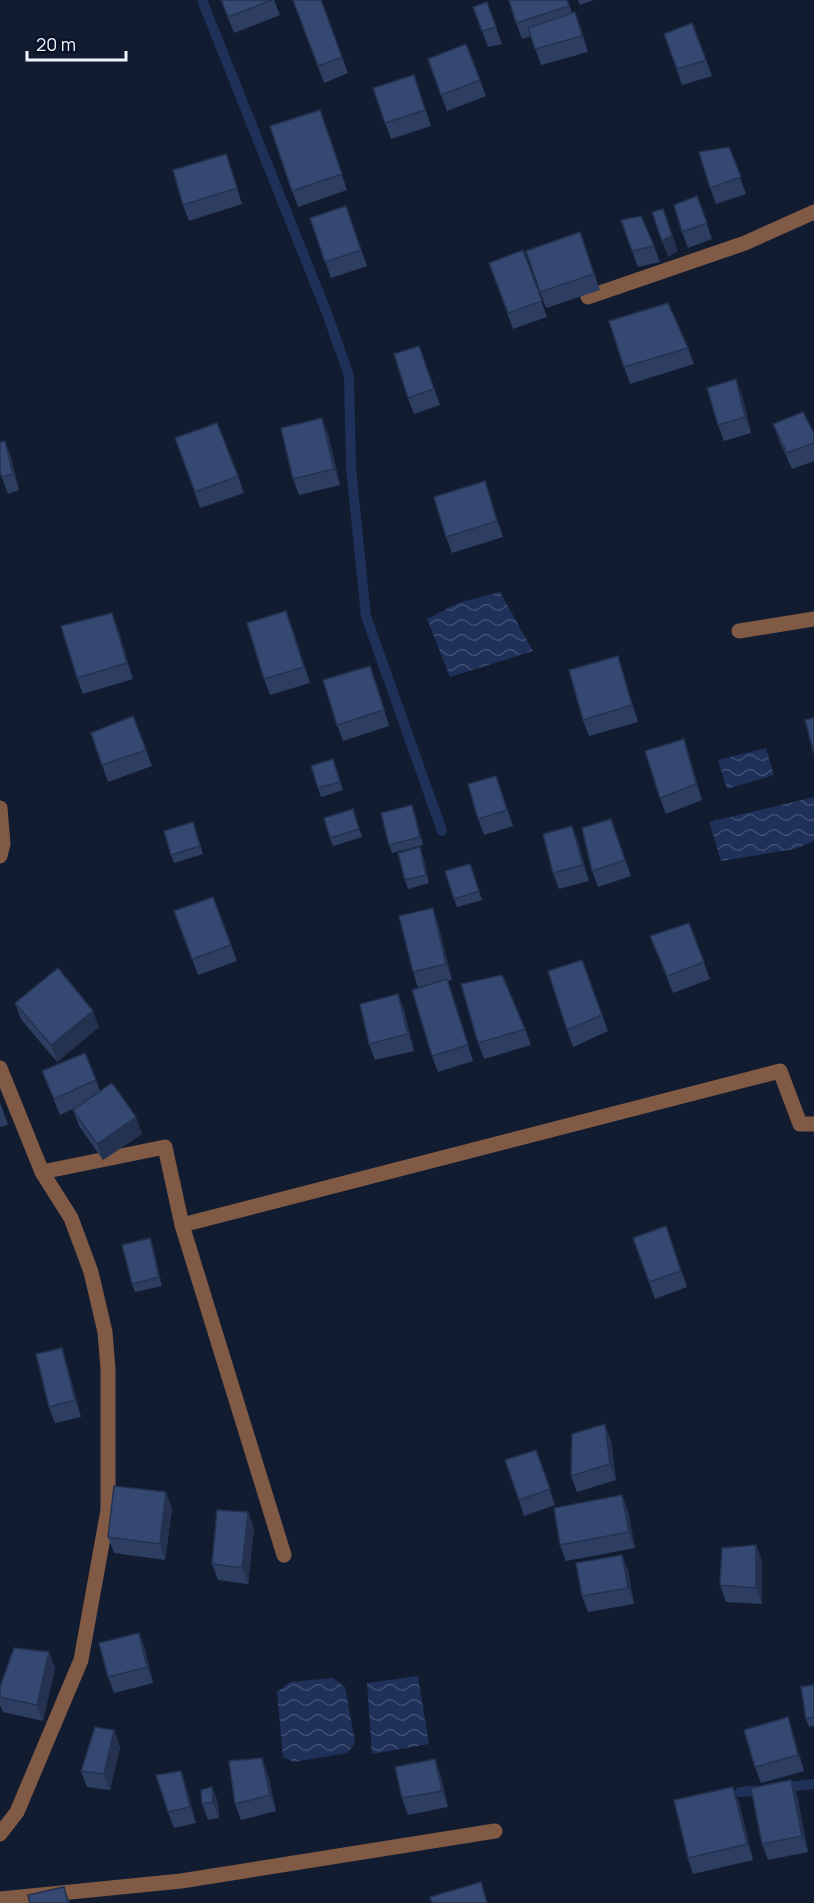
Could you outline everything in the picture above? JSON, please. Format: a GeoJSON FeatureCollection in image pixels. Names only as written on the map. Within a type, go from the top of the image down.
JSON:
{"type":"FeatureCollection","features":[{"type":"Feature","properties":{"kind":"street"},"geometry":{"type":"LineString","coordinates":[[588,297],[745,243],[814,212]]}},
{"type":"Feature","properties":{"kind":"street"},"geometry":{"type":"LineString","coordinates":[[739,631],[814,618]]}},
{"type":"Feature","properties":{"kind":"street"},"geometry":{"type":"LineString","coordinates":[[0,808],[3,844],[0,856]]}},
{"type":"Feature","properties":{"kind":"street"},"geometry":{"type":"LineString","coordinates":[[0,1068],[42,1172],[70,1218],[91,1272],[105,1332],[108,1369],[108,1510],[81,1660],[16,1812],[0,1834]]}},
{"type":"Feature","properties":{"kind":"street"},"geometry":{"type":"LineString","coordinates":[[182,1225],[780,1071],[800,1124],[814,1124]]}},
{"type":"Feature","properties":{"kind":"street"},"geometry":{"type":"LineString","coordinates":[[42,1172],[165,1147],[182,1225],[284,1555]]}},
{"type":"Feature","properties":{"kind":"street"},"geometry":{"type":"LineString","coordinates":[[0,1899],[181,1881],[495,1831]]}},
{"type":"Feature","properties":{"kind":"water"},"geometry":{"type":"Polygon","coordinates":[[[500,592],[533,651],[450,677],[427,619],[458,603],[500,592]]]}},
{"type":"Feature","properties":{"kind":"water"},"geometry":{"type":"Polygon","coordinates":[[[766,748],[774,775],[727,789],[718,760],[766,748]]]}},
{"type":"Feature","properties":{"kind":"water"},"geometry":{"type":"Polygon","coordinates":[[[814,797],[814,841],[795,849],[721,861],[709,822],[814,797]]]}},
{"type":"Feature","properties":{"kind":"water"},"geometry":{"type":"Polygon","coordinates":[[[418,1676],[429,1744],[372,1754],[367,1683],[418,1676]]]}},
{"type":"Feature","properties":{"kind":"water"},"geometry":{"type":"Polygon","coordinates":[[[333,1678],[345,1687],[355,1742],[348,1753],[294,1762],[283,1757],[277,1692],[290,1682],[333,1678]]]}},
{"type":"Feature","properties":{"kind":"building"},"geometry":{"type":"Polygon","coordinates":[[[221,0],[272,0],[228,17],[221,0]]]}},
{"type":"Feature","properties":{"kind":"building"},"geometry":{"type":"Polygon","coordinates":[[[293,0],[321,0],[342,57],[318,66],[293,0]]]}},
{"type":"Feature","properties":{"kind":"building"},"geometry":{"type":"Polygon","coordinates":[[[509,0],[567,0],[569,6],[516,23],[509,0]]]}},
{"type":"Feature","properties":{"kind":"building"},"geometry":{"type":"Polygon","coordinates":[[[487,2],[496,27],[482,31],[473,7],[487,2]]]}},
{"type":"Feature","properties":{"kind":"building"},"geometry":{"type":"Polygon","coordinates":[[[575,12],[582,36],[535,49],[528,28],[575,12]]]}},
{"type":"Feature","properties":{"kind":"building"},"geometry":{"type":"Polygon","coordinates":[[[692,23],[706,60],[677,69],[664,34],[692,23]]]}},
{"type":"Feature","properties":{"kind":"building"},"geometry":{"type":"Polygon","coordinates":[[[466,44],[480,80],[441,95],[428,59],[466,44]]]}},
{"type":"Feature","properties":{"kind":"building"},"geometry":{"type":"Polygon","coordinates":[[[414,75],[425,110],[385,123],[373,88],[414,75]]]}},
{"type":"Feature","properties":{"kind":"building"},"geometry":{"type":"Polygon","coordinates":[[[320,110],[342,174],[292,191],[270,126],[320,110]]]}},
{"type":"Feature","properties":{"kind":"building"},"geometry":{"type":"Polygon","coordinates":[[[729,147],[741,177],[710,188],[699,152],[729,147]]]}},
{"type":"Feature","properties":{"kind":"building"},"geometry":{"type":"Polygon","coordinates":[[[226,154],[237,188],[183,205],[173,170],[226,154]]]}},
{"type":"Feature","properties":{"kind":"building"},"geometry":{"type":"Polygon","coordinates":[[[697,196],[707,223],[682,232],[674,205],[697,196]]]}},
{"type":"Feature","properties":{"kind":"building"},"geometry":{"type":"Polygon","coordinates":[[[346,206],[361,250],[325,262],[310,218],[346,206]]]}},
{"type":"Feature","properties":{"kind":"building"},"geometry":{"type":"Polygon","coordinates":[[[663,209],[672,235],[662,241],[652,212],[663,209]]]}},
{"type":"Feature","properties":{"kind":"building"},"geometry":{"type":"Polygon","coordinates":[[[641,216],[654,246],[632,251],[621,220],[641,216]]]}},
{"type":"Feature","properties":{"kind":"building"},"geometry":{"type":"Polygon","coordinates":[[[580,232],[594,274],[540,292],[526,251],[580,232]]]}},
{"type":"Feature","properties":{"kind":"building"},"geometry":{"type":"Polygon","coordinates":[[[523,250],[542,301],[508,313],[489,263],[523,250]]]}},
{"type":"Feature","properties":{"kind":"building"},"geometry":{"type":"Polygon","coordinates":[[[668,303],[688,348],[624,367],[609,321],[668,303]]]}},
{"type":"Feature","properties":{"kind":"building"},"geometry":{"type":"Polygon","coordinates":[[[419,346],[434,389],[408,398],[394,354],[419,346]]]}},
{"type":"Feature","properties":{"kind":"building"},"geometry":{"type":"Polygon","coordinates":[[[736,379],[745,417],[718,425],[707,388],[736,379]]]}},
{"type":"Feature","properties":{"kind":"building"},"geometry":{"type":"Polygon","coordinates":[[[803,412],[814,433],[814,443],[787,453],[773,424],[803,412]]]}},
{"type":"Feature","properties":{"kind":"building"},"geometry":{"type":"Polygon","coordinates":[[[322,418],[334,469],[293,479],[281,428],[322,418]]]}},
{"type":"Feature","properties":{"kind":"building"},"geometry":{"type":"Polygon","coordinates":[[[217,423],[238,476],[195,492],[175,438],[217,423]]]}},
{"type":"Feature","properties":{"kind":"building"},"geometry":{"type":"Polygon","coordinates":[[[5,441],[13,474],[2,477],[0,442],[5,441]]]}},
{"type":"Feature","properties":{"kind":"building"},"geometry":{"type":"Polygon","coordinates":[[[485,481],[497,521],[446,537],[434,497],[485,481]]]}},
{"type":"Feature","properties":{"kind":"building"},"geometry":{"type":"Polygon","coordinates":[[[286,611],[304,667],[264,679],[247,623],[286,611]]]}},
{"type":"Feature","properties":{"kind":"building"},"geometry":{"type":"Polygon","coordinates":[[[112,613],[127,663],[77,678],[61,626],[112,613]]]}},
{"type":"Feature","properties":{"kind":"building"},"geometry":{"type":"Polygon","coordinates":[[[618,656],[632,705],[583,720],[569,670],[618,656]]]}},
{"type":"Feature","properties":{"kind":"building"},"geometry":{"type":"Polygon","coordinates":[[[370,666],[384,710],[337,725],[323,680],[370,666]]]}},
{"type":"Feature","properties":{"kind":"building"},"geometry":{"type":"Polygon","coordinates":[[[133,716],[146,750],[102,765],[91,733],[133,716]]]}},
{"type":"Feature","properties":{"kind":"building"},"geometry":{"type":"Polygon","coordinates":[[[814,718],[814,754],[805,720],[814,718]]]}},
{"type":"Feature","properties":{"kind":"building"},"geometry":{"type":"Polygon","coordinates":[[[684,739],[696,784],[660,798],[645,751],[684,739]]]}},
{"type":"Feature","properties":{"kind":"building"},"geometry":{"type":"Polygon","coordinates":[[[333,759],[340,782],[318,788],[311,766],[333,759]]]}},
{"type":"Feature","properties":{"kind":"building"},"geometry":{"type":"Polygon","coordinates":[[[496,776],[507,810],[478,819],[468,784],[496,776]]]}},
{"type":"Feature","properties":{"kind":"building"},"geometry":{"type":"Polygon","coordinates":[[[412,805],[420,837],[389,845],[381,813],[412,805]]]}},
{"type":"Feature","properties":{"kind":"building"},"geometry":{"type":"Polygon","coordinates":[[[353,809],[359,829],[330,838],[324,818],[353,809]]]}},
{"type":"Feature","properties":{"kind":"building"},"geometry":{"type":"Polygon","coordinates":[[[611,819],[625,860],[592,871],[582,828],[611,819]]]}},
{"type":"Feature","properties":{"kind":"building"},"geometry":{"type":"Polygon","coordinates":[[[193,822],[200,846],[171,855],[164,831],[193,822]]]}},
{"type":"Feature","properties":{"kind":"building"},"geometry":{"type":"Polygon","coordinates":[[[572,826],[583,865],[553,873],[543,834],[572,826]]]}},
{"type":"Feature","properties":{"kind":"building"},"geometry":{"type":"Polygon","coordinates":[[[420,847],[426,875],[405,880],[398,853],[420,847]]]}},
{"type":"Feature","properties":{"kind":"building"},"geometry":{"type":"Polygon","coordinates":[[[470,864],[479,891],[454,899],[445,871],[470,864]]]}},
{"type":"Feature","properties":{"kind":"building"},"geometry":{"type":"Polygon","coordinates":[[[213,897],[231,945],[192,959],[174,911],[213,897]]]}},
{"type":"Feature","properties":{"kind":"building"},"geometry":{"type":"Polygon","coordinates":[[[433,908],[446,964],[413,972],[399,916],[433,908]]]}},
{"type":"Feature","properties":{"kind":"building"},"geometry":{"type":"Polygon","coordinates":[[[689,923],[704,962],[667,976],[650,936],[689,923]]]}},
{"type":"Feature","properties":{"kind":"building"},"geometry":{"type":"Polygon","coordinates":[[[582,960],[602,1015],[567,1030],[548,971],[582,960]]]}},
{"type":"Feature","properties":{"kind":"building"},"geometry":{"type":"Polygon","coordinates":[[[58,968],[93,1011],[51,1045],[15,1003],[58,968]]]}},
{"type":"Feature","properties":{"kind":"building"},"geometry":{"type":"Polygon","coordinates":[[[502,975],[525,1029],[478,1043],[461,984],[502,975]]]}},
{"type":"Feature","properties":{"kind":"building"},"geometry":{"type":"Polygon","coordinates":[[[447,979],[468,1045],[432,1056],[412,990],[447,979]]]}},
{"type":"Feature","properties":{"kind":"building"},"geometry":{"type":"Polygon","coordinates":[[[398,994],[408,1034],[369,1044],[360,1004],[398,994]]]}},
{"type":"Feature","properties":{"kind":"building"},"geometry":{"type":"Polygon","coordinates":[[[85,1053],[96,1080],[54,1099],[42,1071],[85,1053]]]}},
{"type":"Feature","properties":{"kind":"building"},"geometry":{"type":"Polygon","coordinates":[[[112,1083],[136,1117],[97,1144],[73,1110],[112,1083]]]}},
{"type":"Feature","properties":{"kind":"building"},"geometry":{"type":"Polygon","coordinates":[[[666,1226],[681,1271],[649,1282],[633,1238],[666,1226]]]}},
{"type":"Feature","properties":{"kind":"building"},"geometry":{"type":"Polygon","coordinates":[[[150,1238],[159,1277],[132,1284],[122,1245],[150,1238]]]}},
{"type":"Feature","properties":{"kind":"building"},"geometry":{"type":"Polygon","coordinates":[[[62,1348],[75,1400],[49,1407],[36,1354],[62,1348]]]}},
{"type":"Feature","properties":{"kind":"building"},"geometry":{"type":"Polygon","coordinates":[[[605,1424],[610,1464],[571,1476],[572,1434],[605,1424]]]}},
{"type":"Feature","properties":{"kind":"building"},"geometry":{"type":"Polygon","coordinates":[[[536,1450],[550,1489],[519,1500],[505,1460],[536,1450]]]}},
{"type":"Feature","properties":{"kind":"building"},"geometry":{"type":"Polygon","coordinates":[[[114,1486],[166,1492],[160,1544],[108,1537],[114,1486]]]}},
{"type":"Feature","properties":{"kind":"building"},"geometry":{"type":"Polygon","coordinates":[[[622,1495],[629,1532],[560,1545],[554,1508],[622,1495]]]}},
{"type":"Feature","properties":{"kind":"building"},"geometry":{"type":"Polygon","coordinates":[[[217,1510],[248,1512],[242,1568],[212,1564],[217,1510]]]}},
{"type":"Feature","properties":{"kind":"building"},"geometry":{"type":"Polygon","coordinates":[[[756,1545],[756,1588],[720,1585],[722,1548],[756,1545]]]}},
{"type":"Feature","properties":{"kind":"building"},"geometry":{"type":"Polygon","coordinates":[[[622,1555],[628,1588],[582,1596],[576,1563],[622,1555]]]}},
{"type":"Feature","properties":{"kind":"building"},"geometry":{"type":"Polygon","coordinates":[[[139,1633],[147,1667],[108,1677],[99,1643],[139,1633]]]}},
{"type":"Feature","properties":{"kind":"building"},"geometry":{"type":"Polygon","coordinates":[[[14,1648],[49,1652],[37,1705],[0,1697],[0,1687],[14,1648]]]}},
{"type":"Feature","properties":{"kind":"building"},"geometry":{"type":"Polygon","coordinates":[[[814,1685],[814,1717],[806,1719],[801,1687],[814,1685]]]}},
{"type":"Feature","properties":{"kind":"building"},"geometry":{"type":"Polygon","coordinates":[[[788,1717],[798,1755],[755,1767],[744,1730],[788,1717]]]}},
{"type":"Feature","properties":{"kind":"building"},"geometry":{"type":"Polygon","coordinates":[[[95,1727],[114,1730],[104,1774],[81,1771],[95,1727]]]}},
{"type":"Feature","properties":{"kind":"building"},"geometry":{"type":"Polygon","coordinates":[[[262,1758],[270,1795],[235,1804],[229,1761],[262,1758]]]}},
{"type":"Feature","properties":{"kind":"building"},"geometry":{"type":"Polygon","coordinates":[[[435,1759],[442,1791],[402,1798],[395,1767],[435,1759]]]}},
{"type":"Feature","properties":{"kind":"building"},"geometry":{"type":"Polygon","coordinates":[[[181,1771],[190,1807],[168,1812],[156,1775],[181,1771]]]}},
{"type":"Feature","properties":{"kind":"building"},"geometry":{"type":"Polygon","coordinates":[[[791,1780],[802,1836],[762,1844],[751,1788],[791,1780]]]}},
{"type":"Feature","properties":{"kind":"building"},"geometry":{"type":"Polygon","coordinates":[[[212,1787],[213,1802],[202,1804],[201,1790],[212,1787]]]}},
{"type":"Feature","properties":{"kind":"building"},"geometry":{"type":"Polygon","coordinates":[[[733,1787],[747,1844],[688,1858],[674,1800],[733,1787]]]}},
{"type":"Feature","properties":{"kind":"building"},"geometry":{"type":"Polygon","coordinates":[[[481,1882],[487,1903],[432,1903],[430,1897],[481,1882]]]}},
{"type":"Feature","properties":{"kind":"building"},"geometry":{"type":"Polygon","coordinates":[[[64,1887],[68,1903],[30,1903],[28,1895],[64,1887]]]}},
{"type":"Feature","properties":{"kind":"waterway"},"geometry":{"type":"LineString","coordinates":[[202,0],[328,316],[349,376],[351,468],[366,616],[442,831]]}},
{"type":"Feature","properties":{"kind":"waterway"},"geometry":{"type":"LineString","coordinates":[[779,1788],[814,1784]]}},
{"type":"Feature","properties":{"kind":"waterway"},"geometry":{"type":"LineString","coordinates":[[740,1792],[763,1790]]}}]}
